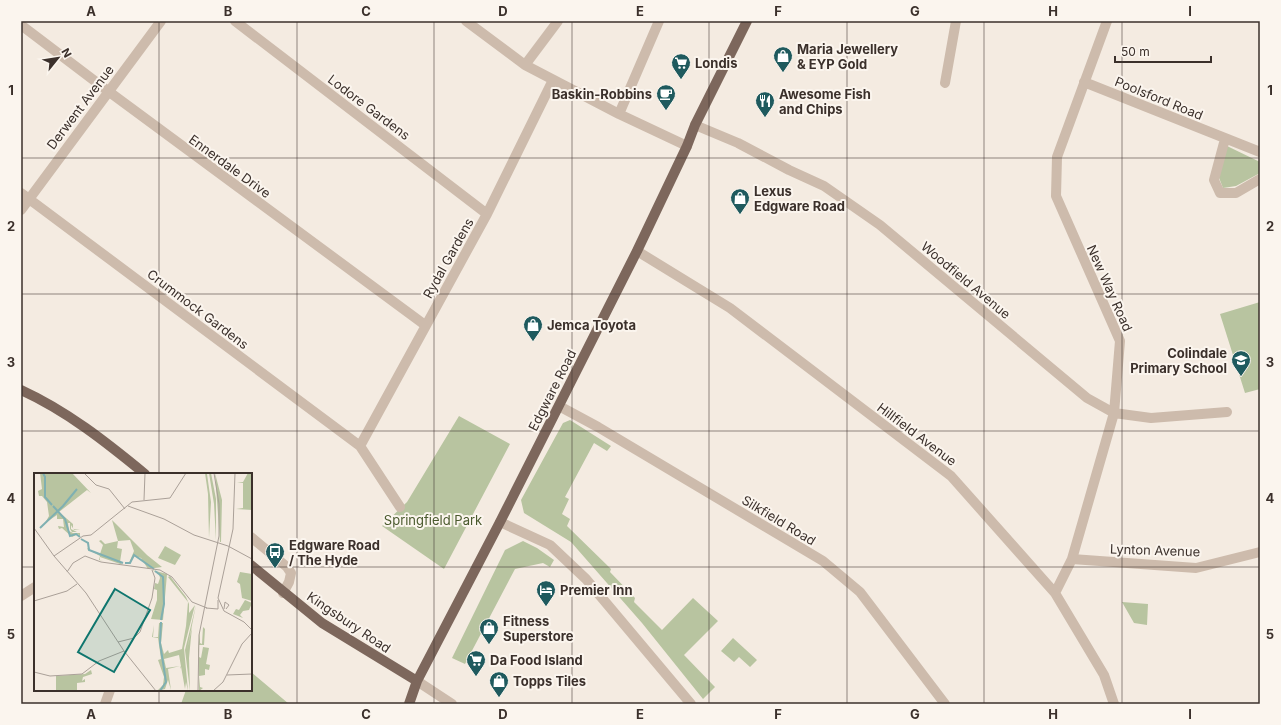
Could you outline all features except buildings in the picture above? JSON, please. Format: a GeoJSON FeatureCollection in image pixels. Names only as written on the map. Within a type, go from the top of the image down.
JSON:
{"type":"FeatureCollection","features":[{"type":"Feature","properties":{"kind":"main road","name":"Edgware Road"},"geometry":{"type":"LineString","coordinates":[[409,704],[417,681],[500,522],[637,251],[687,146],[695,125],[747,21]]}},
{"type":"Feature","properties":{"kind":"main road"},"geometry":{"type":"LineString","coordinates":[[21,390],[39,398],[99,436],[144,473]]}},
{"type":"Feature","properties":{"kind":"main road","name":"Kingsbury Road"},"geometry":{"type":"LineString","coordinates":[[252,566],[283,593],[322,623],[417,681]]}},
{"type":"Feature","properties":{"kind":"street","name":"Derwent Avenue"},"geometry":{"type":"LineString","coordinates":[[21,210],[25,196],[161,21]]}},
{"type":"Feature","properties":{"kind":"street","name":"Lodore Gardens"},"geometry":{"type":"LineString","coordinates":[[235,21],[487,214]]}},
{"type":"Feature","properties":{"kind":"street"},"geometry":{"type":"LineString","coordinates":[[466,21],[525,65],[619,114],[687,146]]}},
{"type":"Feature","properties":{"kind":"street"},"geometry":{"type":"LineString","coordinates":[[525,65],[558,21]]}},
{"type":"Feature","properties":{"kind":"street"},"geometry":{"type":"LineString","coordinates":[[619,114],[658,21]]}},
{"type":"Feature","properties":{"kind":"street"},"geometry":{"type":"LineString","coordinates":[[944,83],[956,21]]}},
{"type":"Feature","properties":{"kind":"street","name":"New Way Road"},"geometry":{"type":"LineString","coordinates":[[1055,593],[1072,559],[1114,413],[1120,341],[1056,196],[1057,157],[1107,21]]}},
{"type":"Feature","properties":{"kind":"street","name":"Ennerdale Drive"},"geometry":{"type":"LineString","coordinates":[[21,25],[108,91],[426,325]]}},
{"type":"Feature","properties":{"kind":"street","name":"Rydal Gardens"},"geometry":{"type":"LineString","coordinates":[[360,446],[487,214],[553,80]]}},
{"type":"Feature","properties":{"kind":"street","name":"Poolsford Road"},"geometry":{"type":"LineString","coordinates":[[1084,82],[1260,152]]}},
{"type":"Feature","properties":{"kind":"street","name":"Woodfield Avenue"},"geometry":{"type":"LineString","coordinates":[[695,125],[738,143],[788,170],[824,186],[880,226],[1087,398],[1114,413],[1151,418],[1227,412]]}},
{"type":"Feature","properties":{"kind":"street"},"geometry":{"type":"LineString","coordinates":[[1225,139],[1214,180],[1220,193],[1236,193],[1260,179]]}},
{"type":"Feature","properties":{"kind":"street","name":"Crummock Gardens"},"geometry":{"type":"LineString","coordinates":[[25,196],[360,446],[400,507]]}},
{"type":"Feature","properties":{"kind":"street","name":"Hillfield Avenue"},"geometry":{"type":"LineString","coordinates":[[637,251],[730,308],[951,476],[1055,593],[1104,675],[1114,704]]}},
{"type":"Feature","properties":{"kind":"street","name":"Silkfield Road"},"geometry":{"type":"LineString","coordinates":[[558,406],[598,427],[823,561],[860,592],[945,704]]}},
{"type":"Feature","properties":{"kind":"street"},"geometry":{"type":"LineString","coordinates":[[500,522],[550,544],[586,579],[691,704]]}},
{"type":"Feature","properties":{"kind":"street"},"geometry":{"type":"LineString","coordinates":[[252,537],[287,567],[291,573],[289,582],[283,593]]}},
{"type":"Feature","properties":{"kind":"street","name":"Lynton Avenue"},"geometry":{"type":"LineString","coordinates":[[1072,559],[1196,568],[1260,552]]}},
{"type":"Feature","properties":{"kind":"street"},"geometry":{"type":"LineString","coordinates":[[21,596],[34,588]]}},
{"type":"Feature","properties":{"kind":"street"},"geometry":{"type":"LineString","coordinates":[[417,681],[452,704]]}},
{"type":"Feature","properties":{"kind":"street"},"geometry":{"type":"LineString","coordinates":[[105,704],[110,691]]}},
{"type":"Feature","properties":{"kind":"green space"},"geometry":{"type":"Polygon","coordinates":[[[1227,146],[1260,162],[1260,173],[1236,186],[1223,188],[1218,175],[1227,146]]]}},
{"type":"Feature","properties":{"kind":"green space"},"geometry":{"type":"Polygon","coordinates":[[[1260,302],[1260,389],[1245,393],[1220,314],[1260,302]]]}},
{"type":"Feature","properties":{"kind":"green space","name":"Springfield Park"},"geometry":{"type":"Polygon","coordinates":[[[459,416],[510,444],[444,569],[382,526],[407,502],[459,416]]]}},
{"type":"Feature","properties":{"kind":"green space"},"geometry":{"type":"Polygon","coordinates":[[[570,420],[611,446],[607,451],[594,443],[565,497],[569,499],[562,514],[570,519],[567,526],[611,569],[610,572],[635,598],[634,602],[662,630],[693,598],[718,621],[684,655],[715,687],[703,699],[642,623],[571,542],[524,513],[521,500],[563,423],[570,420]]]}},
{"type":"Feature","properties":{"kind":"green space"},"geometry":{"type":"Polygon","coordinates":[[[523,541],[537,548],[554,560],[550,567],[543,563],[515,569],[465,664],[452,658],[505,550],[523,541]]]}},
{"type":"Feature","properties":{"kind":"green space"},"geometry":{"type":"Polygon","coordinates":[[[1122,602],[1148,604],[1147,625],[1134,623],[1122,602]]]}},
{"type":"Feature","properties":{"kind":"green space"},"geometry":{"type":"Polygon","coordinates":[[[733,638],[757,660],[750,667],[739,657],[734,662],[721,651],[733,638]]]}},
{"type":"Feature","properties":{"kind":"green space"},"geometry":{"type":"Polygon","coordinates":[[[252,673],[289,704],[181,704],[186,691],[252,691],[252,673]]]}},
{"type":"Feature","properties":{"kind":"place","name":"Maria Jewellery & EYP Gold"},"geometry":{"type":"Point","coordinates":[783,73]}},
{"type":"Feature","properties":{"kind":"place","name":"Londis"},"geometry":{"type":"Point","coordinates":[681,80]}},
{"type":"Feature","properties":{"kind":"place","name":"Baskin-Robbins"},"geometry":{"type":"Point","coordinates":[666,111]}},
{"type":"Feature","properties":{"kind":"place","name":"Awesome Fish and Chips"},"geometry":{"type":"Point","coordinates":[765,118]}},
{"type":"Feature","properties":{"kind":"place","name":"Lexus Edgware Road"},"geometry":{"type":"Point","coordinates":[740,215]}},
{"type":"Feature","properties":{"kind":"place","name":"Jemca Toyota"},"geometry":{"type":"Point","coordinates":[533,342]}},
{"type":"Feature","properties":{"kind":"place","name":"Colindale Primary School"},"geometry":{"type":"Point","coordinates":[1241,377]}},
{"type":"Feature","properties":{"kind":"place","name":"Edgware Road / The Hyde"},"geometry":{"type":"Point","coordinates":[275,569]}},
{"type":"Feature","properties":{"kind":"place","name":"Premier Inn"},"geometry":{"type":"Point","coordinates":[546,607]}},
{"type":"Feature","properties":{"kind":"place","name":"Fitness Superstore"},"geometry":{"type":"Point","coordinates":[489,645]}},
{"type":"Feature","properties":{"kind":"place","name":"Da Food Island"},"geometry":{"type":"Point","coordinates":[476,677]}},
{"type":"Feature","properties":{"kind":"place","name":"Topps Tiles"},"geometry":{"type":"Point","coordinates":[499,698]}}]}
